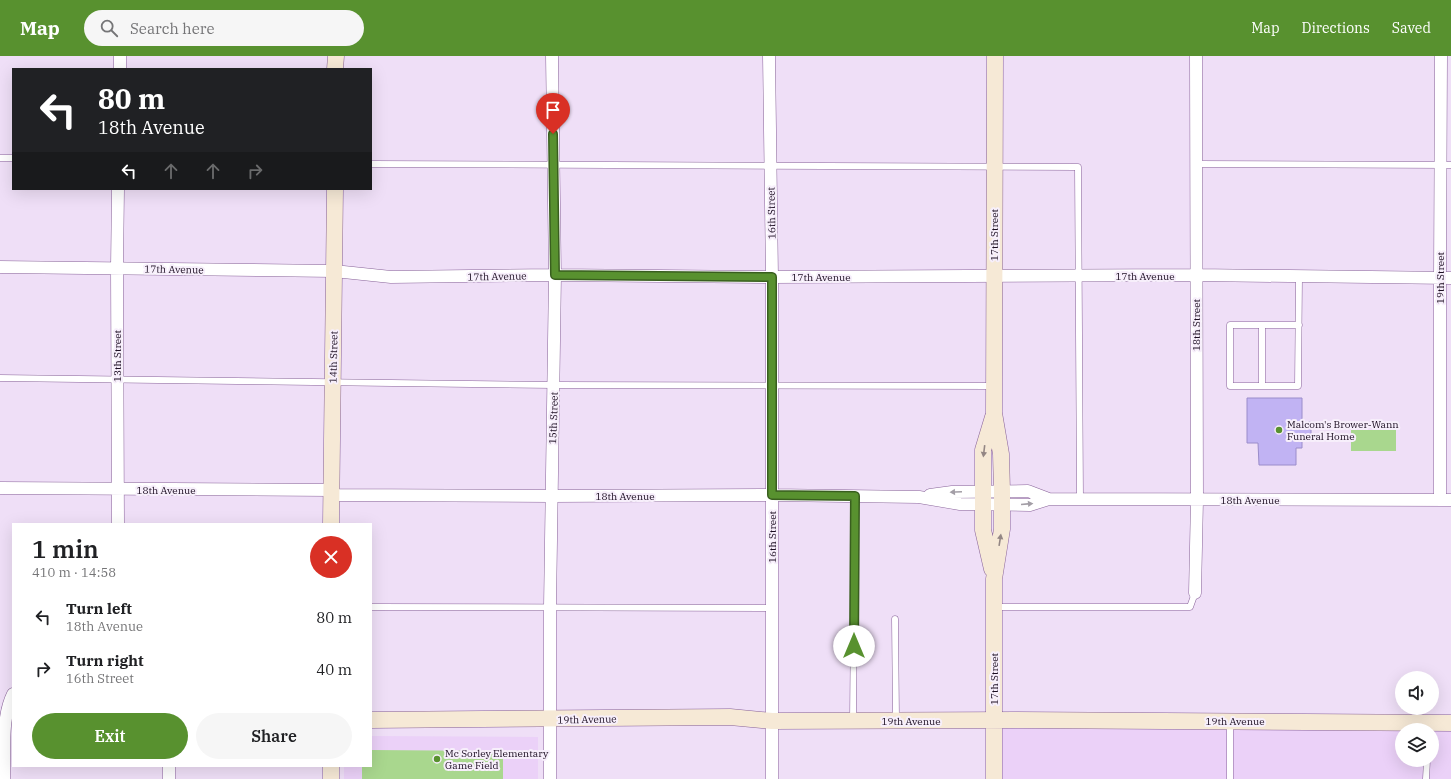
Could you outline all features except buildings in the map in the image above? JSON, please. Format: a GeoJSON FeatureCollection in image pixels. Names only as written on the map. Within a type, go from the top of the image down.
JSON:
{"type":"FeatureCollection","features":[{"type":"Feature","properties":{"kind":"main road"},"geometry":{"type":"LineString","coordinates":[[336,56],[336,68]]}},
{"type":"Feature","properties":{"kind":"main road","name":"17th Street"},"geometry":{"type":"LineString","coordinates":[[994,779],[994,579],[1002,529],[1001,454],[994,413],[995,56]]}},
{"type":"Feature","properties":{"kind":"main road","name":"14th Street"},"geometry":{"type":"LineString","coordinates":[[331,523],[335,190]]}},
{"type":"Feature","properties":{"kind":"main road","name":"17th Street"},"geometry":{"type":"LineString","coordinates":[[994,413],[983,450],[983,530],[994,579]]}},
{"type":"Feature","properties":{"kind":"main road","name":"19th Avenue"},"geometry":{"type":"LineString","coordinates":[[372,720],[730,717],[772,721],[1230,721],[1395,725]]}},
{"type":"Feature","properties":{"kind":"main road","name":"19th Avenue"},"geometry":{"type":"LineString","coordinates":[[1439,724],[1451,723]]}},
{"type":"Feature","properties":{"kind":"main road"},"geometry":{"type":"LineString","coordinates":[[331,767],[331,779]]}},
{"type":"Feature","properties":{"kind":"street"},"geometry":{"type":"LineString","coordinates":[[120,56],[120,68]]}},
{"type":"Feature","properties":{"kind":"street","name":"15th Street"},"geometry":{"type":"LineString","coordinates":[[550,779],[549,719],[551,496],[555,275],[552,56]]}},
{"type":"Feature","properties":{"kind":"street","name":"16th Street"},"geometry":{"type":"LineString","coordinates":[[769,56],[772,277],[772,779]]}},
{"type":"Feature","properties":{"kind":"street","name":"18th Street"},"geometry":{"type":"LineString","coordinates":[[1195,593],[1197,500],[1196,56]]}},
{"type":"Feature","properties":{"kind":"street","name":"19th Street"},"geometry":{"type":"LineString","coordinates":[[1441,56],[1446,165],[1446,500]]}},
{"type":"Feature","properties":{"kind":"street","name":"13th Street"},"geometry":{"type":"LineString","coordinates":[[118,190],[118,523]]}},
{"type":"Feature","properties":{"kind":"street","name":"17th Avenue"},"geometry":{"type":"LineString","coordinates":[[0,267],[334,271],[391,277],[555,275],[772,277],[1196,275],[1445,278]]}},
{"type":"Feature","properties":{"kind":"street","name":"18th Avenue"},"geometry":{"type":"LineString","coordinates":[[0,488],[551,496],[772,495],[919,497],[952,492],[983,498],[1002,498],[1030,505],[1049,499],[1446,500]]}},
{"type":"Feature","properties":{"kind":"street"},"geometry":{"type":"LineString","coordinates":[[4,779],[6,715],[12,696]]}},
{"type":"Feature","properties":{"kind":"street"},"geometry":{"type":"LineString","coordinates":[[168,767],[169,779]]}},
{"type":"Feature","properties":{"kind":"lane"},"geometry":{"type":"LineString","coordinates":[[0,158],[12,158]]}},
{"type":"Feature","properties":{"kind":"lane"},"geometry":{"type":"LineString","coordinates":[[372,164],[1078,167],[1080,276],[1080,499]]}},
{"type":"Feature","properties":{"kind":"lane"},"geometry":{"type":"LineString","coordinates":[[1196,164],[1446,165]]}},
{"type":"Feature","properties":{"kind":"lane"},"geometry":{"type":"LineString","coordinates":[[1299,277],[1299,325],[1298,386],[1230,386],[1230,325],[1299,325]]}},
{"type":"Feature","properties":{"kind":"lane"},"geometry":{"type":"LineString","coordinates":[[1262,325],[1262,386]]}},
{"type":"Feature","properties":{"kind":"lane"},"geometry":{"type":"LineString","coordinates":[[0,378],[333,381],[554,385],[994,386]]}},
{"type":"Feature","properties":{"kind":"lane"},"geometry":{"type":"LineString","coordinates":[[853,721],[855,496]]}},
{"type":"Feature","properties":{"kind":"lane"},"geometry":{"type":"LineString","coordinates":[[994,607],[1190,608],[1195,593]]}},
{"type":"Feature","properties":{"kind":"lane"},"geometry":{"type":"LineString","coordinates":[[372,607],[772,608]]}},
{"type":"Feature","properties":{"kind":"lane"},"geometry":{"type":"LineString","coordinates":[[895,618],[896,721]]}},
{"type":"Feature","properties":{"kind":"lane"},"geometry":{"type":"LineString","coordinates":[[1230,721],[1230,779]]}},
{"type":"Feature","properties":{"kind":"lane"},"geometry":{"type":"LineString","coordinates":[[1426,779],[1427,767]]}},
{"type":"Feature","properties":{"kind":"shaded area"},"geometry":{"type":"Polygon","coordinates":[[[1001,727],[1395,729],[1395,767],[1439,767],[1439,729],[1451,729],[1451,779],[1001,779],[1001,727]]]}},
{"type":"Feature","properties":{"kind":"shaded area"},"geometry":{"type":"Polygon","coordinates":[[[372,736],[538,737],[538,779],[344,779],[344,767],[372,767],[372,736]]]}},
{"type":"Feature","properties":{"kind":"green space"},"geometry":{"type":"Polygon","coordinates":[[[1351,430],[1396,430],[1396,451],[1351,451],[1351,430]]]}},
{"type":"Feature","properties":{"kind":"green space","name":"Mc Sorley Elementary Game Field"},"geometry":{"type":"Polygon","coordinates":[[[372,750],[503,751],[503,779],[362,779],[362,767],[372,767],[372,750]]]}},
{"type":"Feature","properties":{"kind":"place","name":"Malcom's Brower-Wann Funeral Home"},"geometry":{"type":"Point","coordinates":[1279,430]}},
{"type":"Feature","properties":{"kind":"place","name":"Mc Sorley Elementary Game Field"},"geometry":{"type":"Point","coordinates":[437,759]}},
{"type":"Feature","properties":{"kind":"route"},"geometry":{"type":"LineString","coordinates":[[553,134],[555,275],[772,277],[772,495],[855,496],[854,646]]}}]}
